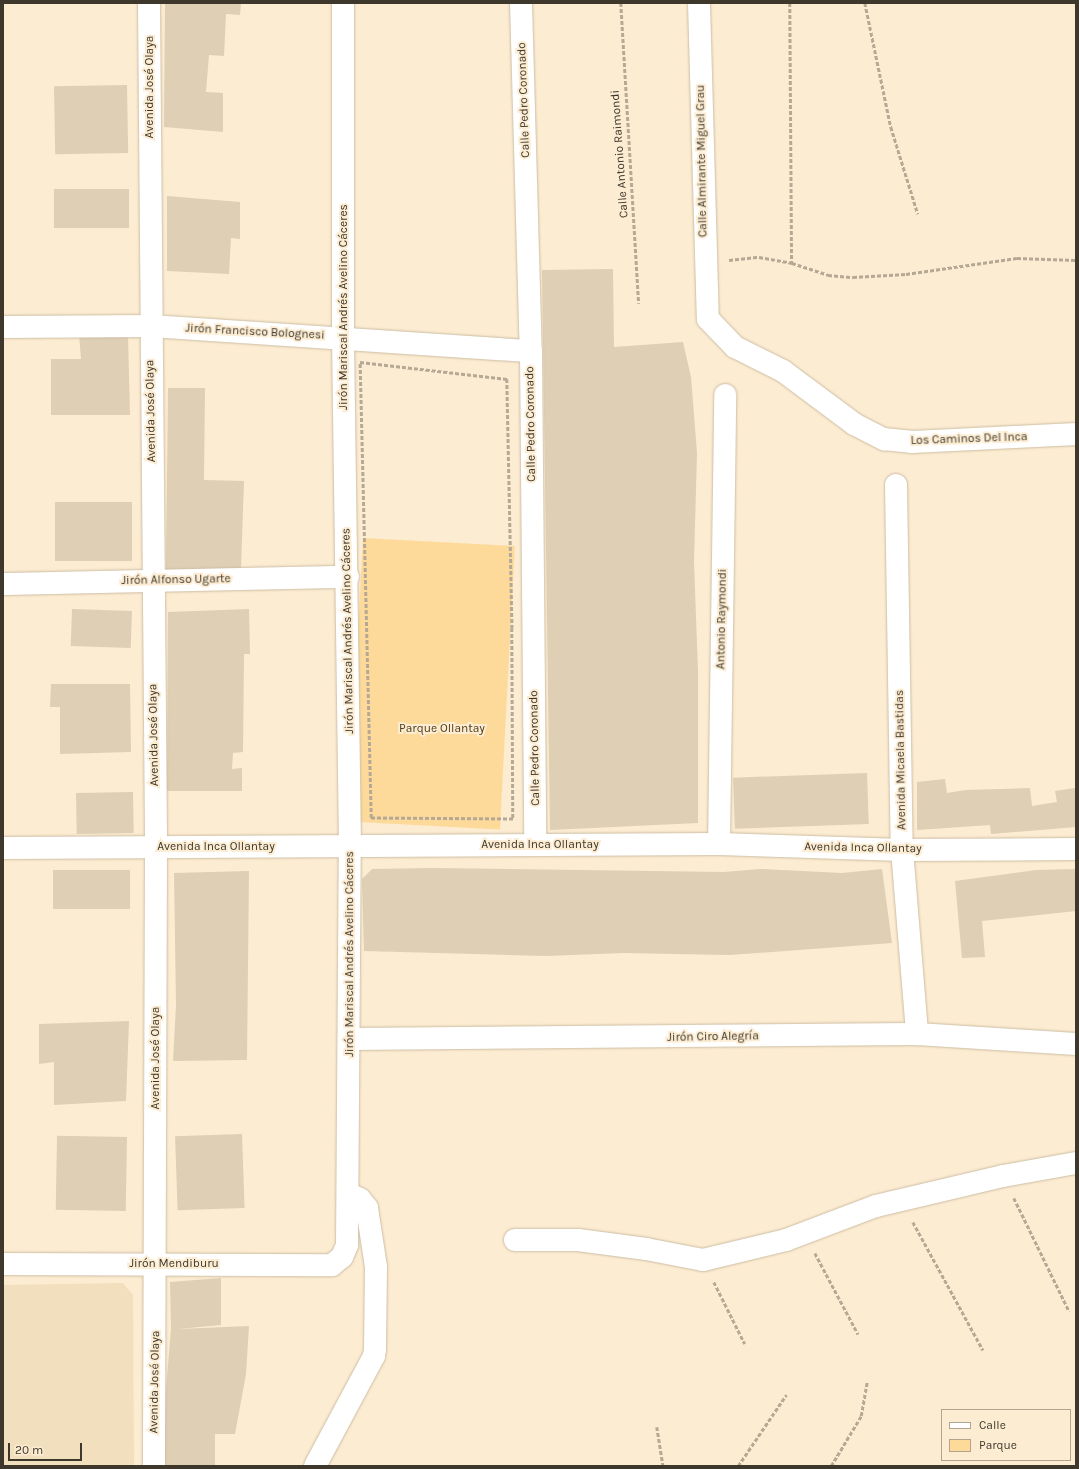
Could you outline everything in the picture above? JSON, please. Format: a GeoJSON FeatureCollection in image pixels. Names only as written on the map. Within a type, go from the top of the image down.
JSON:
{"type":"FeatureCollection","features":[{"type":"Feature","properties":{"kind":"street","name":"Avenida José Olaya"},"geometry":{"type":"LineString","coordinates":[[149,3],[156,847],[157,1264],[154,1466]]}},
{"type":"Feature","properties":{"kind":"street","name":"Jirón Mariscal Andrés Avelino Cáceres"},"geometry":{"type":"LineString","coordinates":[[342,1257],[347,1245],[349,1194],[350,1039],[348,577],[343,337],[343,3]]}},
{"type":"Feature","properties":{"kind":"street","name":"Calle Pedro Coronado"},"geometry":{"type":"LineString","coordinates":[[521,3],[531,351],[535,845]]}},
{"type":"Feature","properties":{"kind":"street","name":"Calle Almirante Miguel Grau"},"geometry":{"type":"LineString","coordinates":[[699,3],[705,262],[708,319]]}},
{"type":"Feature","properties":{"kind":"street","name":"Los Caminos Del Inca"},"geometry":{"type":"LineString","coordinates":[[708,319],[735,347],[782,371],[854,424],[884,439],[913,442],[1076,434]]}},
{"type":"Feature","properties":{"kind":"street","name":"Jirón Francisco Bolognesi"},"geometry":{"type":"LineString","coordinates":[[3,327],[151,326],[343,337],[531,351]]}},
{"type":"Feature","properties":{"kind":"street","name":"Antonio Raymondi"},"geometry":{"type":"LineString","coordinates":[[719,844],[725,394]]}},
{"type":"Feature","properties":{"kind":"street","name":"Avenida Micaela Bastidas"},"geometry":{"type":"LineString","coordinates":[[896,485],[902,850],[916,1034]]}},
{"type":"Feature","properties":{"kind":"street","name":"Jirón Alfonso Ugarte"},"geometry":{"type":"LineString","coordinates":[[3,584],[348,577]]}},
{"type":"Feature","properties":{"kind":"street","name":"Avenida Inca Ollantay"},"geometry":{"type":"LineString","coordinates":[[3,848],[719,844],[902,850],[1076,849]]}},
{"type":"Feature","properties":{"kind":"street","name":"Jirón Ciro Alegría"},"geometry":{"type":"LineString","coordinates":[[350,1039],[916,1034],[1076,1044]]}},
{"type":"Feature","properties":{"kind":"street"},"geometry":{"type":"LineString","coordinates":[[515,1240],[578,1240],[646,1248],[703,1260],[804,1233],[876,1206],[1003,1176],[1076,1163]]}},
{"type":"Feature","properties":{"kind":"street"},"geometry":{"type":"LineString","coordinates":[[315,1466],[374,1356],[375,1349],[376,1266],[368,1208],[360,1199],[349,1194]]}},
{"type":"Feature","properties":{"kind":"street","name":"Jirón Mendiburu"},"geometry":{"type":"LineString","coordinates":[[3,1264],[332,1265],[342,1257]]}},
{"type":"Feature","properties":{"kind":"path","name":"Calle Antonio Raimondi"},"geometry":{"type":"LineString","coordinates":[[621,3],[639,303]]}},
{"type":"Feature","properties":{"kind":"path"},"geometry":{"type":"LineString","coordinates":[[790,3],[792,263]]}},
{"type":"Feature","properties":{"kind":"path"},"geometry":{"type":"LineString","coordinates":[[865,3],[891,127],[918,214]]}},
{"type":"Feature","properties":{"kind":"path"},"geometry":{"type":"LineString","coordinates":[[705,262],[759,257],[792,263],[828,275],[853,277],[906,274],[1017,258],[1076,260]]}},
{"type":"Feature","properties":{"kind":"path"},"geometry":{"type":"LineString","coordinates":[[360,362],[507,379],[512,608],[513,819],[371,818],[366,540],[360,362]]}},
{"type":"Feature","properties":{"kind":"path"},"geometry":{"type":"LineString","coordinates":[[1003,1176],[1069,1311]]}},
{"type":"Feature","properties":{"kind":"path"},"geometry":{"type":"LineString","coordinates":[[902,1200],[983,1350]]}},
{"type":"Feature","properties":{"kind":"path"},"geometry":{"type":"LineString","coordinates":[[804,1233],[858,1334]]}},
{"type":"Feature","properties":{"kind":"path"},"geometry":{"type":"LineString","coordinates":[[703,1260],[745,1344]]}},
{"type":"Feature","properties":{"kind":"path"},"geometry":{"type":"LineString","coordinates":[[831,1466],[861,1416],[867,1383]]}},
{"type":"Feature","properties":{"kind":"path"},"geometry":{"type":"LineString","coordinates":[[738,1466],[786,1395]]}},
{"type":"Feature","properties":{"kind":"path"},"geometry":{"type":"LineString","coordinates":[[657,1427],[664,1466]]}},
{"type":"Feature","properties":{"kind":"shaded area"},"geometry":{"type":"Polygon","coordinates":[[[123,1283],[133,1295],[134,1466],[3,1466],[3,1285],[123,1283]]]}},
{"type":"Feature","properties":{"kind":"green space","name":"Parque Ollantay"},"geometry":{"type":"Polygon","coordinates":[[[363,538],[515,546],[500,830],[348,822],[363,538]]]}},
{"type":"Feature","properties":{"kind":"building"},"geometry":{"type":"Polygon","coordinates":[[[165,3],[241,3],[240,15],[226,14],[224,56],[209,55],[206,92],[223,93],[223,132],[164,127],[165,3]]]}},
{"type":"Feature","properties":{"kind":"building"},"geometry":{"type":"Polygon","coordinates":[[[127,85],[128,153],[55,154],[54,86],[127,85]]]}},
{"type":"Feature","properties":{"kind":"building"},"geometry":{"type":"Polygon","coordinates":[[[54,189],[129,189],[129,228],[54,228],[54,189]]]}},
{"type":"Feature","properties":{"kind":"building"},"geometry":{"type":"Polygon","coordinates":[[[167,196],[240,202],[240,239],[231,238],[229,274],[167,271],[167,196]]]}},
{"type":"Feature","properties":{"kind":"building"},"geometry":{"type":"Polygon","coordinates":[[[613,269],[614,347],[683,342],[691,377],[697,453],[694,562],[698,671],[698,823],[550,830],[542,270],[613,269]]]}},
{"type":"Feature","properties":{"kind":"building"},"geometry":{"type":"Polygon","coordinates":[[[79,334],[128,335],[130,415],[51,415],[51,359],[81,359],[79,334]]]}},
{"type":"Feature","properties":{"kind":"building"},"geometry":{"type":"Polygon","coordinates":[[[168,388],[205,388],[204,480],[244,481],[241,568],[166,570],[168,388]]]}},
{"type":"Feature","properties":{"kind":"building"},"geometry":{"type":"Polygon","coordinates":[[[55,502],[132,502],[132,561],[55,561],[55,502]]]}},
{"type":"Feature","properties":{"kind":"building"},"geometry":{"type":"Polygon","coordinates":[[[72,609],[132,611],[131,648],[71,646],[72,609]]]}},
{"type":"Feature","properties":{"kind":"building"},"geometry":{"type":"Polygon","coordinates":[[[249,609],[250,654],[244,654],[243,752],[233,753],[232,769],[242,768],[242,791],[167,791],[168,612],[249,609]]]}},
{"type":"Feature","properties":{"kind":"building"},"geometry":{"type":"Polygon","coordinates":[[[51,684],[130,684],[131,752],[60,754],[60,707],[50,707],[51,684]]]}},
{"type":"Feature","properties":{"kind":"building"},"geometry":{"type":"Polygon","coordinates":[[[867,773],[869,824],[735,829],[733,778],[867,773]]]}},
{"type":"Feature","properties":{"kind":"building"},"geometry":{"type":"Polygon","coordinates":[[[945,779],[947,793],[966,790],[1030,788],[1032,806],[1057,802],[1055,791],[1075,788],[1076,827],[991,834],[990,825],[917,830],[917,782],[945,779]]]}},
{"type":"Feature","properties":{"kind":"building"},"geometry":{"type":"Polygon","coordinates":[[[133,792],[134,833],[77,834],[76,793],[133,792]]]}},
{"type":"Feature","properties":{"kind":"building"},"geometry":{"type":"Polygon","coordinates":[[[433,868],[724,872],[760,869],[842,873],[882,869],[892,943],[730,955],[624,953],[546,956],[364,951],[362,879],[372,869],[433,868]]]}},
{"type":"Feature","properties":{"kind":"building"},"geometry":{"type":"Polygon","coordinates":[[[1076,869],[1076,911],[982,921],[985,957],[962,958],[955,881],[1036,870],[1076,869]]]}},
{"type":"Feature","properties":{"kind":"building"},"geometry":{"type":"Polygon","coordinates":[[[53,870],[130,870],[130,909],[53,909],[53,870]]]}},
{"type":"Feature","properties":{"kind":"building"},"geometry":{"type":"Polygon","coordinates":[[[249,871],[247,1060],[173,1061],[176,1005],[174,873],[249,871]]]}},
{"type":"Feature","properties":{"kind":"building"},"geometry":{"type":"Polygon","coordinates":[[[129,1021],[126,1101],[54,1105],[54,1062],[39,1064],[39,1024],[129,1021]]]}},
{"type":"Feature","properties":{"kind":"building"},"geometry":{"type":"Polygon","coordinates":[[[242,1134],[245,1208],[178,1210],[175,1136],[242,1134]]]}},
{"type":"Feature","properties":{"kind":"building"},"geometry":{"type":"Polygon","coordinates":[[[57,1136],[127,1137],[126,1211],[56,1210],[57,1136]]]}},
{"type":"Feature","properties":{"kind":"building"},"geometry":{"type":"Polygon","coordinates":[[[221,1278],[221,1325],[178,1329],[249,1326],[246,1374],[235,1434],[215,1434],[215,1466],[165,1466],[165,1401],[171,1329],[170,1282],[221,1278]]]}}]}
